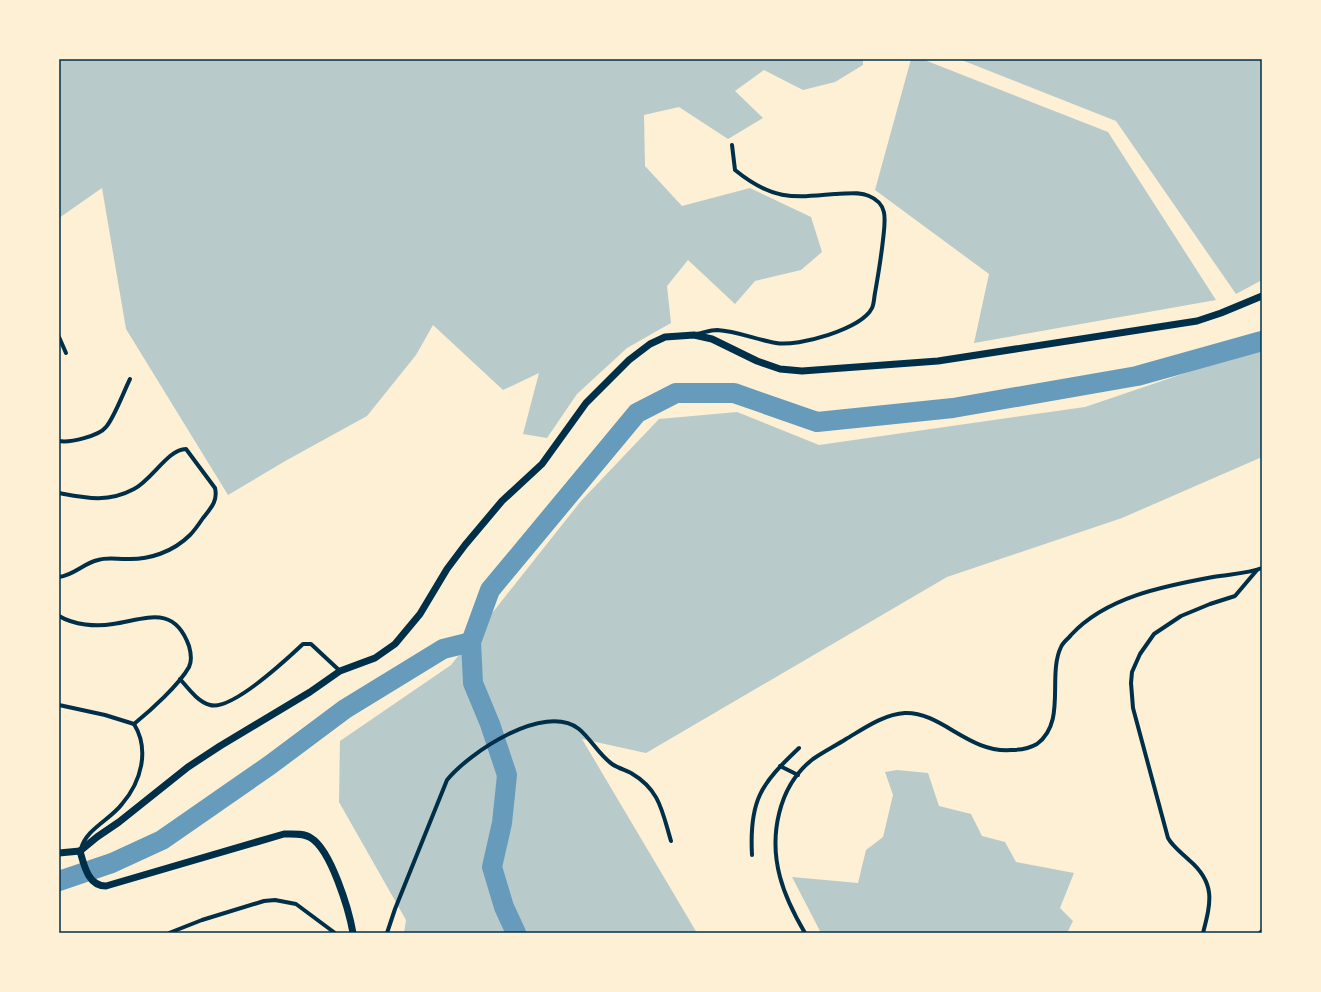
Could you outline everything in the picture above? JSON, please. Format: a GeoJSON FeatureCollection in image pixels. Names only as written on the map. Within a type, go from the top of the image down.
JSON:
{"type":"FeatureCollection","features":[{"type":"Feature","properties":{"kind":"street"},"geometry":{"type":"LineString","coordinates":[[59,853],[80,851],[97,837],[120,822],[188,767],[220,746],[310,692],[340,671],[383,654],[407,632],[420,614],[447,569],[465,546],[502,501],[542,464],[598,389],[650,344],[665,337],[722,331],[778,344],[803,342],[856,324],[868,313],[873,302],[884,233],[885,214],[881,203],[867,195],[853,193],[788,197],[775,194],[757,186],[735,170],[732,145]]}},
{"type":"Feature","properties":{"kind":"street"},"geometry":{"type":"LineString","coordinates":[[694,334],[712,339],[757,361],[780,369],[802,372],[851,369],[938,361],[1197,320],[1221,313],[1262,296]]}},
{"type":"Feature","properties":{"kind":"street"},"geometry":{"type":"LineString","coordinates":[[59,337],[66,353]]}},
{"type":"Feature","properties":{"kind":"street"},"geometry":{"type":"LineString","coordinates":[[59,441],[65,442],[87,437],[106,428],[130,379]]}},
{"type":"Feature","properties":{"kind":"street"},"geometry":{"type":"LineString","coordinates":[[59,494],[96,500],[135,489],[158,470],[173,452],[179,449],[186,449],[192,454],[215,488],[216,499],[214,505],[191,535],[171,550],[156,556],[127,560],[99,559],[88,563],[74,573],[59,577]]}},
{"type":"Feature","properties":{"kind":"street"},"geometry":{"type":"LineString","coordinates":[[804,933],[793,911],[780,877],[775,845],[776,827],[780,808],[787,790],[798,775],[813,760],[868,726],[885,718],[905,713],[929,718],[985,749],[1001,751],[1019,750],[1036,744],[1049,728],[1055,707],[1056,662],[1061,645],[1087,621],[1106,609],[1135,596],[1183,582],[1262,568]]}},
{"type":"Feature","properties":{"kind":"street"},"geometry":{"type":"LineString","coordinates":[[1204,933],[1210,902],[1209,886],[1194,864],[1171,844],[1168,838],[1133,708],[1132,677],[1140,654],[1154,634],[1181,616],[1235,596],[1256,570]]}},
{"type":"Feature","properties":{"kind":"street"},"geometry":{"type":"LineString","coordinates":[[59,616],[77,623],[95,625],[111,625],[159,616],[170,620],[177,625],[190,650],[191,659],[189,667],[180,679],[147,714],[134,724]]}},
{"type":"Feature","properties":{"kind":"street"},"geometry":{"type":"LineString","coordinates":[[180,679],[205,703],[215,706],[223,704],[256,685],[306,643],[311,644],[340,671]]}},
{"type":"Feature","properties":{"kind":"street"},"geometry":{"type":"LineString","coordinates":[[59,705],[105,715],[134,724],[141,739],[143,762],[137,781],[122,804],[91,832],[82,843],[80,851],[90,878],[100,886],[116,884],[284,834],[310,837],[317,842],[338,879],[351,918],[353,933]]}},
{"type":"Feature","properties":{"kind":"street"},"geometry":{"type":"LineString","coordinates":[[387,933],[447,780],[456,769],[480,750],[516,731],[542,721],[562,722],[578,728],[612,764],[631,773],[650,787],[659,800],[671,841]]}},
{"type":"Feature","properties":{"kind":"street"},"geometry":{"type":"LineString","coordinates":[[752,855],[751,834],[756,802],[766,782],[780,766],[800,748]]}},
{"type":"Feature","properties":{"kind":"street"},"geometry":{"type":"LineString","coordinates":[[780,766],[798,775]]}},
{"type":"Feature","properties":{"kind":"street"},"geometry":{"type":"LineString","coordinates":[[169,933],[264,901],[275,900],[296,904],[335,933]]}},
{"type":"Feature","properties":{"kind":"shaded area"},"geometry":{"type":"Polygon","coordinates":[[[59,59],[863,59],[863,65],[835,82],[803,90],[764,70],[735,91],[763,118],[728,139],[679,107],[644,115],[645,166],[682,206],[750,188],[811,217],[822,252],[801,270],[755,281],[735,304],[688,260],[667,286],[671,323],[627,348],[577,394],[547,438],[523,434],[539,373],[503,390],[433,325],[416,355],[367,416],[287,460],[228,495],[126,329],[102,188],[59,218],[59,59]]]}},
{"type":"Feature","properties":{"kind":"shaded area"},"geometry":{"type":"Polygon","coordinates":[[[911,59],[922,59],[1108,132],[1216,300],[974,343],[989,274],[875,190],[911,59]]]}},
{"type":"Feature","properties":{"kind":"shaded area"},"geometry":{"type":"Polygon","coordinates":[[[959,59],[1262,59],[1262,280],[1236,294],[1116,121],[959,59]]]}},
{"type":"Feature","properties":{"kind":"shaded area"},"geometry":{"type":"Polygon","coordinates":[[[1262,347],[1262,457],[1122,518],[947,577],[646,753],[582,739],[697,933],[404,933],[406,920],[339,802],[340,741],[451,665],[581,501],[659,419],[737,412],[819,445],[1085,407],[1262,347]]]}},
{"type":"Feature","properties":{"kind":"shaded area"},"geometry":{"type":"Polygon","coordinates":[[[897,770],[928,773],[939,806],[971,814],[982,836],[1005,842],[1016,862],[1074,873],[1060,908],[1073,921],[1067,933],[821,933],[792,877],[858,883],[866,850],[883,837],[893,795],[885,772],[897,770]]]}},
{"type":"Feature","properties":{"kind":"waterway"},"geometry":{"type":"LineString","coordinates":[[516,933],[504,907],[492,867],[502,823],[507,775],[490,724],[473,683],[471,642],[490,590],[637,413],[676,393],[734,393],[817,422],[953,408],[1137,376],[1262,341]]}},
{"type":"Feature","properties":{"kind":"waterway"},"geometry":{"type":"LineString","coordinates":[[59,881],[112,863],[162,840],[270,765],[345,709],[443,649],[471,642]]}}]}
